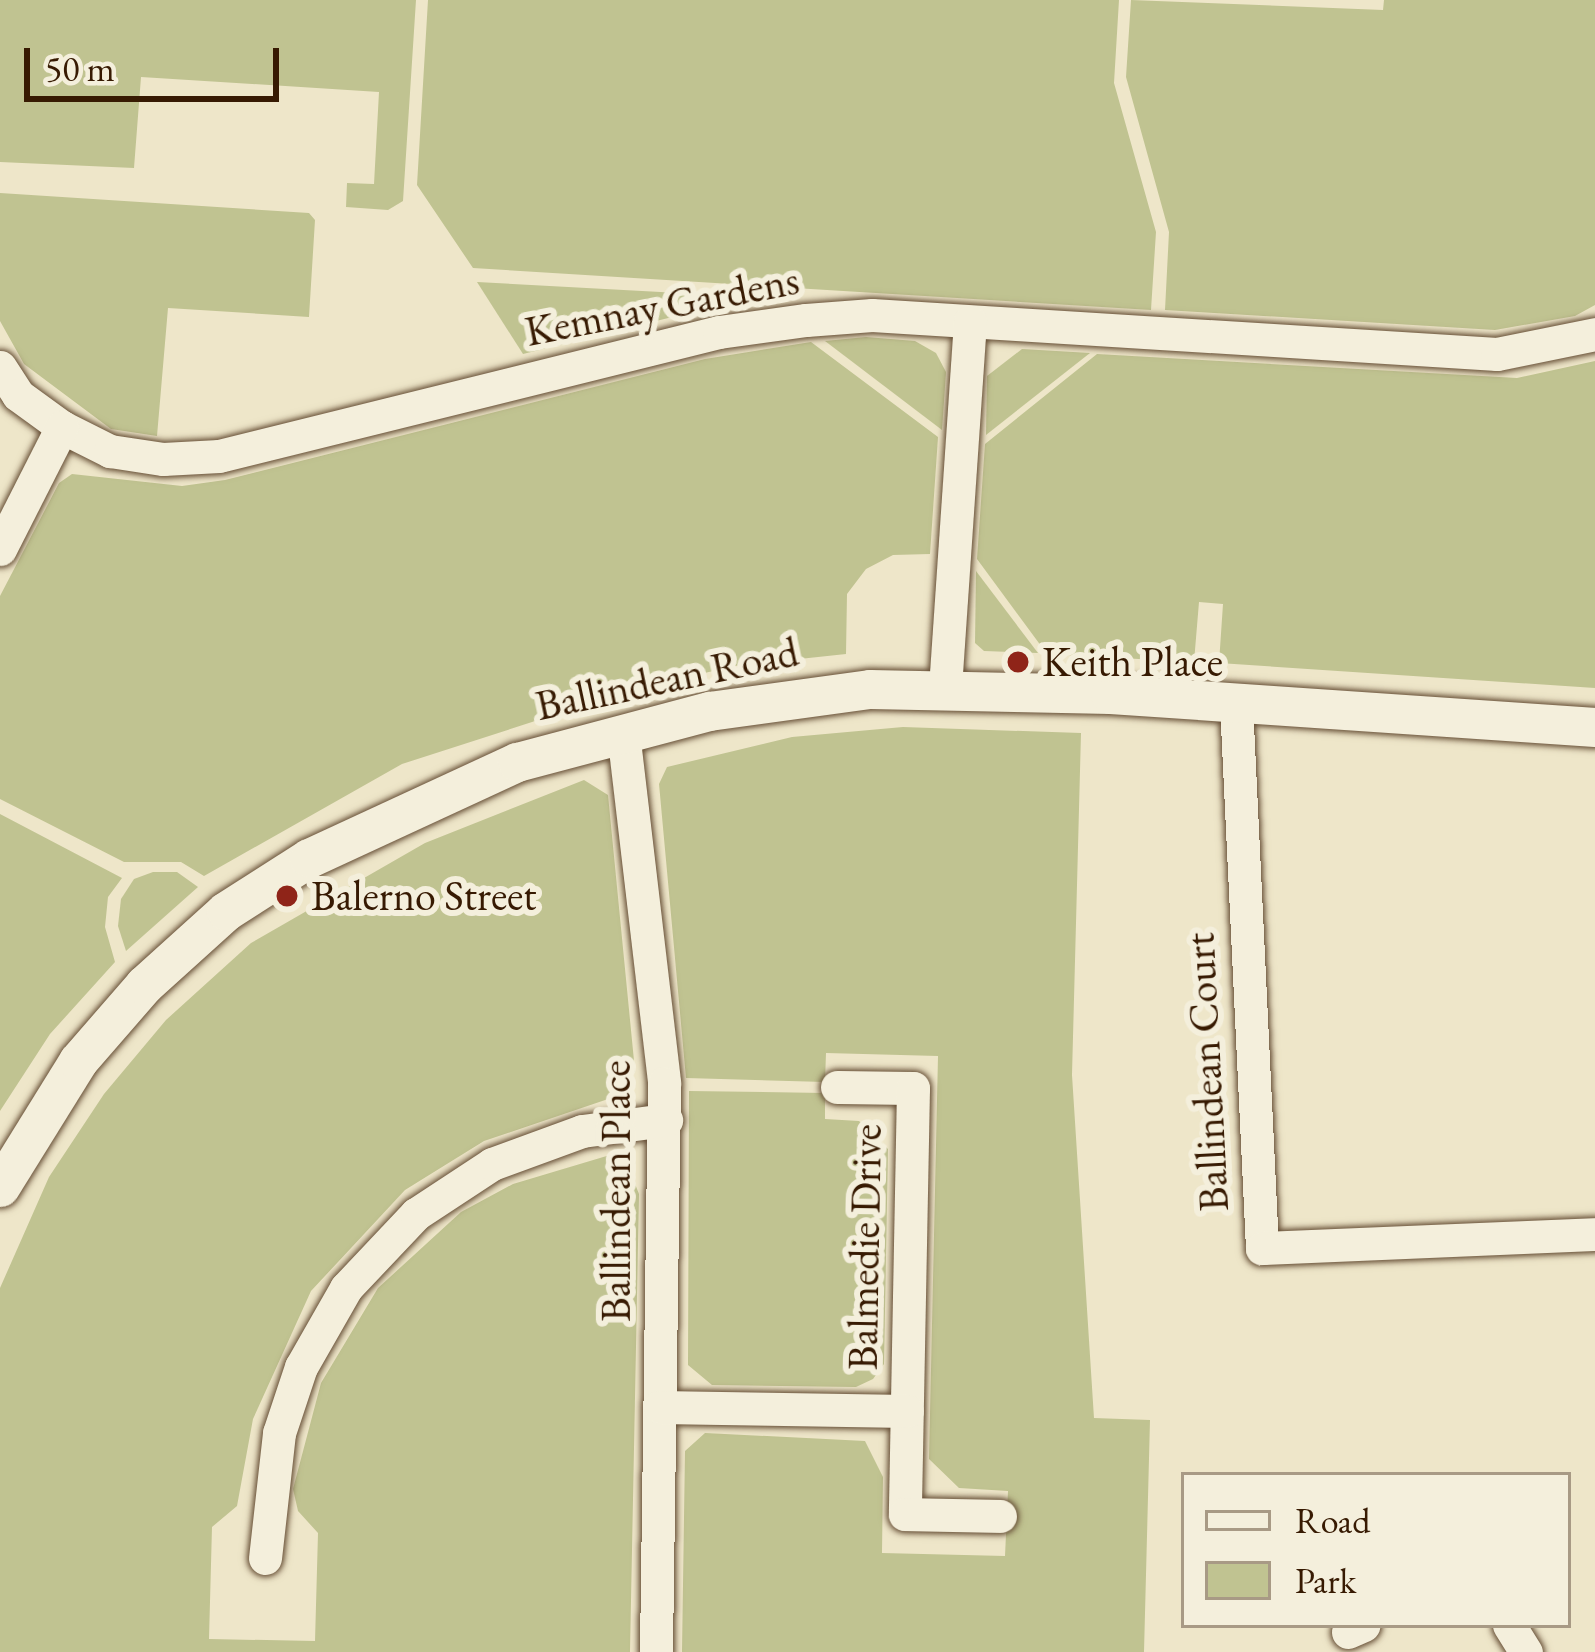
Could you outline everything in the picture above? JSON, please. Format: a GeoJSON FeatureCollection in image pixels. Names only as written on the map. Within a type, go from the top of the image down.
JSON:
{"type":"FeatureCollection","features":[{"type":"Feature","properties":{"kind":"street","name":"Kemnay Gardens"},"geometry":{"type":"LineString","coordinates":[[0,367],[19,394],[62,427],[110,451],[163,460],[219,457],[718,332],[872,315],[1498,354],[1595,334]]}},
{"type":"Feature","properties":{"kind":"street"},"geometry":{"type":"LineString","coordinates":[[945,688],[970,322]]}},
{"type":"Feature","properties":{"kind":"street"},"geometry":{"type":"LineString","coordinates":[[0,549],[62,427]]}},
{"type":"Feature","properties":{"kind":"street","name":"Ballindean Road"},"geometry":{"type":"LineString","coordinates":[[0,1187],[78,1061],[144,985],[226,911],[415,803],[623,732],[788,697],[945,688],[1595,727]]}},
{"type":"Feature","properties":{"kind":"street","name":"Ballindean Court"},"geometry":{"type":"LineString","coordinates":[[1236,703],[1262,1248],[1595,1234]]}},
{"type":"Feature","properties":{"kind":"street","name":"Ballindean Place"},"geometry":{"type":"LineString","coordinates":[[623,732],[666,1120],[656,1652]]}},
{"type":"Feature","properties":{"kind":"street","name":"Balmedie Drive"},"geometry":{"type":"LineString","coordinates":[[837,1087],[913,1088],[905,1514],[1000,1516]]}},
{"type":"Feature","properties":{"kind":"street"},"geometry":{"type":"LineString","coordinates":[[265,1558],[278,1433],[301,1367],[346,1288],[416,1214],[492,1165],[582,1131],[666,1120]]}},
{"type":"Feature","properties":{"kind":"street","name":"Balmedie Drive"},"geometry":{"type":"LineString","coordinates":[[660,1407],[907,1412]]}},
{"type":"Feature","properties":{"kind":"green space"},"geometry":{"type":"Polygon","coordinates":[[[0,0],[416,0],[403,201],[388,210],[346,207],[347,183],[374,184],[379,92],[141,77],[134,168],[0,162],[0,0]]]}},
{"type":"Feature","properties":{"kind":"green space"},"geometry":{"type":"Polygon","coordinates":[[[428,0],[1119,0],[1114,83],[1156,232],[1151,310],[473,268],[417,185],[428,0]]]}},
{"type":"Feature","properties":{"kind":"green space"},"geometry":{"type":"Polygon","coordinates":[[[1131,0],[1383,10],[1384,0],[1595,0],[1595,305],[1575,316],[1495,330],[1165,310],[1169,232],[1126,77],[1131,0]]]}},
{"type":"Feature","properties":{"kind":"green space"},"geometry":{"type":"Polygon","coordinates":[[[0,193],[309,213],[315,220],[309,317],[168,308],[157,436],[111,429],[24,364],[0,321],[0,193]]]}},
{"type":"Feature","properties":{"kind":"green space"},"geometry":{"type":"Polygon","coordinates":[[[477,282],[753,297],[523,354],[477,282]]]}},
{"type":"Feature","properties":{"kind":"green space"},"geometry":{"type":"Polygon","coordinates":[[[866,337],[915,341],[936,353],[946,372],[942,430],[825,341],[866,337]]]}},
{"type":"Feature","properties":{"kind":"green space"},"geometry":{"type":"Polygon","coordinates":[[[811,342],[938,437],[930,554],[893,555],[866,569],[847,594],[846,654],[734,666],[625,692],[402,764],[204,876],[181,862],[124,862],[0,799],[0,596],[59,483],[72,474],[182,486],[225,480],[705,359],[811,342]]]}},
{"type":"Feature","properties":{"kind":"green space"},"geometry":{"type":"Polygon","coordinates":[[[1022,349],[1090,353],[986,435],[987,376],[1022,349]]]}},
{"type":"Feature","properties":{"kind":"green space"},"geometry":{"type":"Polygon","coordinates":[[[1097,354],[1517,378],[1595,361],[1595,688],[1219,663],[1223,604],[1199,602],[1194,662],[1047,654],[977,559],[985,444],[1097,354]]]}},
{"type":"Feature","properties":{"kind":"green space"},"geometry":{"type":"Polygon","coordinates":[[[976,571],[1038,653],[984,651],[975,643],[976,571]]]}},
{"type":"Feature","properties":{"kind":"green space"},"geometry":{"type":"Polygon","coordinates":[[[903,727],[1081,733],[1072,1075],[1094,1418],[1150,1420],[1144,1652],[682,1652],[685,1451],[705,1433],[865,1441],[883,1477],[882,1553],[1005,1556],[1008,1491],[959,1488],[929,1459],[938,1056],[826,1053],[825,1082],[686,1078],[659,784],[667,767],[792,737],[903,727]]]}},
{"type":"Feature","properties":{"kind":"green space"},"geometry":{"type":"Polygon","coordinates":[[[584,780],[608,795],[635,1071],[614,1097],[484,1141],[405,1190],[311,1291],[253,1419],[237,1506],[212,1527],[209,1639],[315,1641],[318,1533],[298,1511],[293,1489],[321,1383],[378,1288],[461,1212],[513,1184],[610,1155],[628,1166],[639,1194],[630,1652],[0,1652],[0,1288],[49,1177],[104,1094],[166,1020],[251,943],[425,843],[584,780]]]}},
{"type":"Feature","properties":{"kind":"green space"},"geometry":{"type":"Polygon","coordinates":[[[0,814],[122,878],[108,897],[105,927],[115,962],[50,1034],[0,1111],[0,814]]]}},
{"type":"Feature","properties":{"kind":"green space"},"geometry":{"type":"Polygon","coordinates":[[[153,872],[177,872],[198,887],[126,951],[118,926],[121,899],[134,879],[153,872]]]}},
{"type":"Feature","properties":{"kind":"green space"},"geometry":{"type":"Polygon","coordinates":[[[689,1091],[825,1093],[825,1119],[859,1121],[888,1149],[884,1364],[873,1379],[856,1387],[712,1385],[688,1365],[689,1091]]]}},
{"type":"Feature","properties":{"kind":"place","name":"Keith Place"},"geometry":{"type":"Point","coordinates":[1018,662]}},
{"type":"Feature","properties":{"kind":"place","name":"Balerno Street"},"geometry":{"type":"Point","coordinates":[287,896]}}]}
